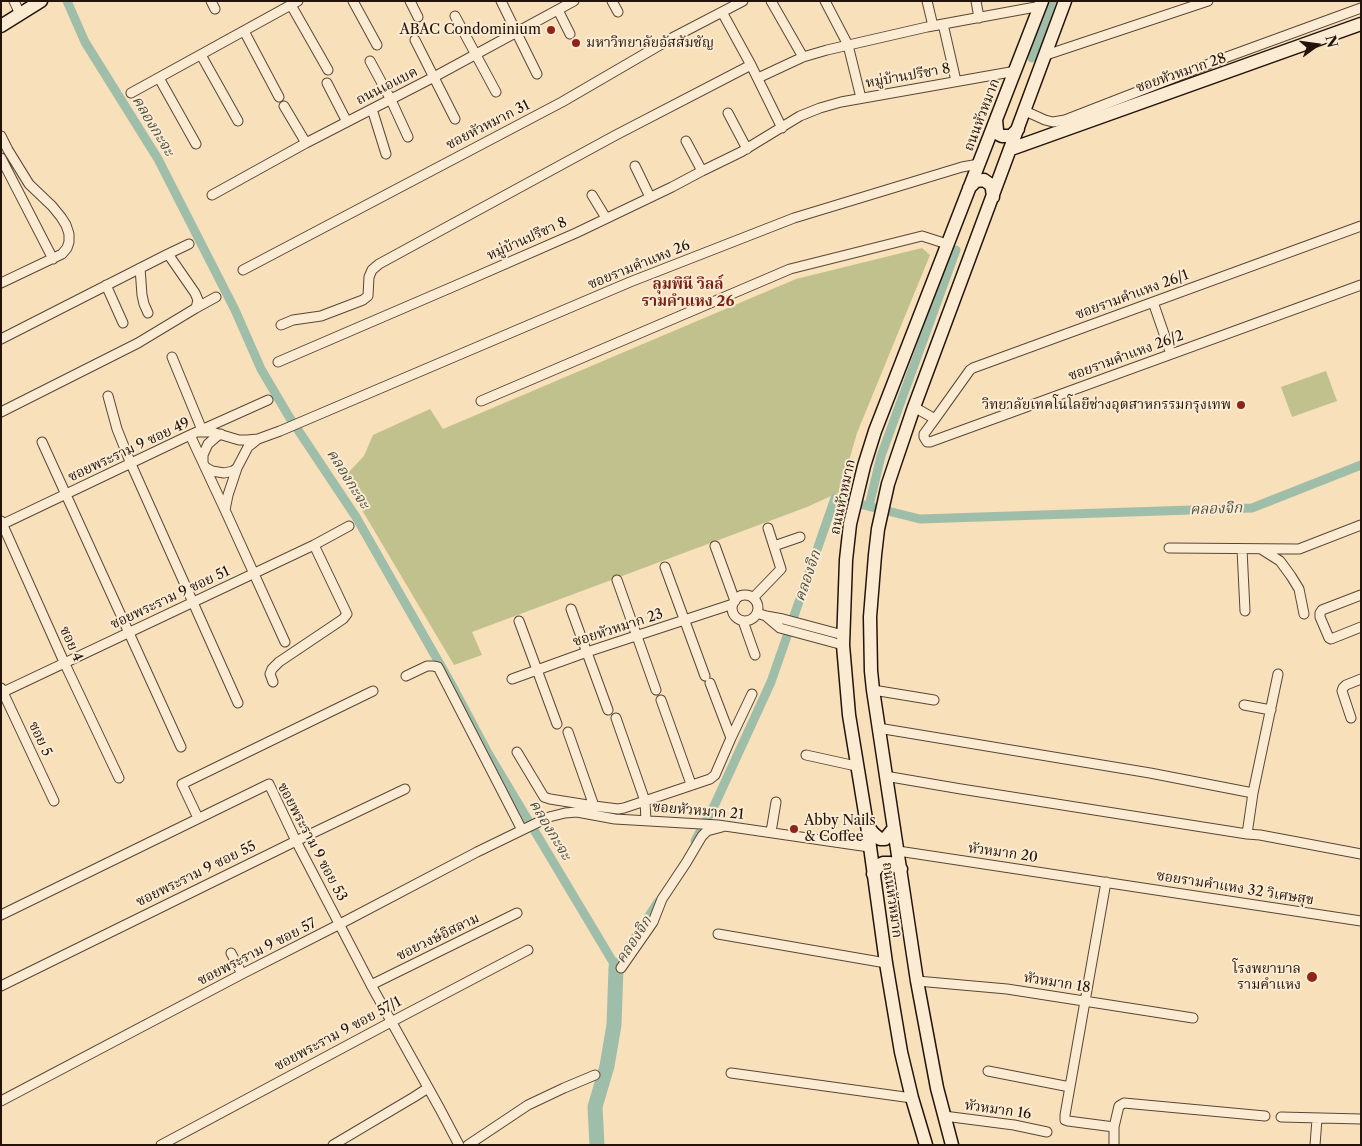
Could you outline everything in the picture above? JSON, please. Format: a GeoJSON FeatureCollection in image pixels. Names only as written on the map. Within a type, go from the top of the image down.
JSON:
{"type":"FeatureCollection","features":[{"type":"Feature","properties":{"kind":"main road"},"geometry":{"type":"LineString","coordinates":[[1,26],[41,1]]}},
{"type":"Feature","properties":{"kind":"main road","name":"ถนนหัวหมาก"},"geometry":{"type":"LineString","coordinates":[[952,1145],[931,1058],[917,981],[878,728],[871,671],[870,617],[874,555],[888,484],[914,407],[1066,1]]}},
{"type":"Feature","properties":{"kind":"main road","name":"ถนนหัวหมาก"},"geometry":{"type":"LineString","coordinates":[[926,1145],[901,1052],[849,715],[843,640],[846,560],[850,524],[864,466],[875,431],[1042,4]]}},
{"type":"Feature","properties":{"kind":"main road","name":"ซอยหัวหมาก 28"},"geometry":{"type":"LineString","coordinates":[[1011,149],[1361,24]]}},
{"type":"Feature","properties":{"kind":"main road"},"geometry":{"type":"LineString","coordinates":[[996,120],[996,130],[1002,136],[1010,136],[1018,129]]}},
{"type":"Feature","properties":{"kind":"main road"},"geometry":{"type":"LineString","coordinates":[[969,188],[976,181],[984,180],[991,185],[993,197]]}},
{"type":"Feature","properties":{"kind":"main road"},"geometry":{"type":"LineString","coordinates":[[867,825],[875,836],[880,839],[885,839],[894,828]]}},
{"type":"Feature","properties":{"kind":"main road"},"geometry":{"type":"LineString","coordinates":[[873,874],[879,865],[883,863],[890,863],[901,868]]}},
{"type":"Feature","properties":{"kind":"street"},"geometry":{"type":"LineString","coordinates":[[14,1],[20,14]]}},
{"type":"Feature","properties":{"kind":"street"},"geometry":{"type":"LineString","coordinates":[[353,1],[377,45]]}},
{"type":"Feature","properties":{"kind":"street"},"geometry":{"type":"LineString","coordinates":[[410,1],[418,17]]}},
{"type":"Feature","properties":{"kind":"street"},"geometry":{"type":"LineString","coordinates":[[501,1],[537,74]]}},
{"type":"Feature","properties":{"kind":"street","name":"ถนนเอแบค"},"geometry":{"type":"LineString","coordinates":[[212,195],[306,143],[434,78],[574,1]]}},
{"type":"Feature","properties":{"kind":"street"},"geometry":{"type":"LineString","coordinates":[[612,1],[618,12]]}},
{"type":"Feature","properties":{"kind":"street","name":"ซอยหัวหมาก 31"},"geometry":{"type":"LineString","coordinates":[[243,270],[562,102],[672,38],[743,1]]}},
{"type":"Feature","properties":{"kind":"street"},"geometry":{"type":"LineString","coordinates":[[771,1],[803,57]]}},
{"type":"Feature","properties":{"kind":"street"},"geometry":{"type":"LineString","coordinates":[[825,1],[848,45],[861,98]]}},
{"type":"Feature","properties":{"kind":"street"},"geometry":{"type":"LineString","coordinates":[[927,1],[933,26]]}},
{"type":"Feature","properties":{"kind":"street"},"geometry":{"type":"LineString","coordinates":[[976,1],[979,18]]}},
{"type":"Feature","properties":{"kind":"street"},"geometry":{"type":"LineString","coordinates":[[1046,55],[1208,1]]}},
{"type":"Feature","properties":{"kind":"street"},"geometry":{"type":"LineString","coordinates":[[131,93],[294,3],[328,70]]}},
{"type":"Feature","properties":{"kind":"street"},"geometry":{"type":"LineString","coordinates":[[758,78],[803,57],[848,45],[979,18],[1023,5],[1042,4]]}},
{"type":"Feature","properties":{"kind":"street"},"geometry":{"type":"LineString","coordinates":[[1025,111],[1053,122],[1065,120],[1227,57],[1361,8]]}},
{"type":"Feature","properties":{"kind":"street"},"geometry":{"type":"LineString","coordinates":[[558,10],[570,34]]}},
{"type":"Feature","properties":{"kind":"street"},"geometry":{"type":"LineString","coordinates":[[722,12],[751,64],[782,128]]}},
{"type":"Feature","properties":{"kind":"street"},"geometry":{"type":"LineString","coordinates":[[455,16],[496,92]]}},
{"type":"Feature","properties":{"kind":"street"},"geometry":{"type":"LineString","coordinates":[[943,24],[956,81]]}},
{"type":"Feature","properties":{"kind":"street"},"geometry":{"type":"LineString","coordinates":[[244,31],[279,97]]}},
{"type":"Feature","properties":{"kind":"street"},"geometry":{"type":"LineString","coordinates":[[415,40],[455,119]]}},
{"type":"Feature","properties":{"kind":"street"},"geometry":{"type":"LineString","coordinates":[[201,55],[238,121]]}},
{"type":"Feature","properties":{"kind":"street"},"geometry":{"type":"LineString","coordinates":[[370,61],[408,137]]}},
{"type":"Feature","properties":{"kind":"street"},"geometry":{"type":"LineString","coordinates":[[281,324],[293,320],[321,316],[363,300],[368,296],[369,277],[372,270],[379,264],[751,64]]}},
{"type":"Feature","properties":{"kind":"street","name":"หมู่บ้านปรีชา 8"},"geometry":{"type":"LineString","coordinates":[[278,362],[606,218],[747,149],[800,116],[820,108],[861,98],[1016,70]]}},
{"type":"Feature","properties":{"kind":"street"},"geometry":{"type":"LineString","coordinates":[[159,78],[196,144]]}},
{"type":"Feature","properties":{"kind":"street"},"geometry":{"type":"LineString","coordinates":[[326,83],[346,122]]}},
{"type":"Feature","properties":{"kind":"street"},"geometry":{"type":"LineString","coordinates":[[284,106],[306,143]]}},
{"type":"Feature","properties":{"kind":"street"},"geometry":{"type":"LineString","coordinates":[[372,109],[386,154]]}},
{"type":"Feature","properties":{"kind":"street"},"geometry":{"type":"LineString","coordinates":[[728,113],[747,149]]}},
{"type":"Feature","properties":{"kind":"street"},"geometry":{"type":"LineString","coordinates":[[1,136],[29,184],[52,206],[66,225],[69,234],[67,248],[62,254],[1,284]]}},
{"type":"Feature","properties":{"kind":"street"},"geometry":{"type":"LineString","coordinates":[[686,141],[702,171]]}},
{"type":"Feature","properties":{"kind":"street"},"geometry":{"type":"LineString","coordinates":[[1,158],[53,259]]}},
{"type":"Feature","properties":{"kind":"street","name":"ซอยรามคำแหง 26"},"geometry":{"type":"LineString","coordinates":[[258,439],[318,416],[630,282],[794,218],[979,164]]}},
{"type":"Feature","properties":{"kind":"street"},"geometry":{"type":"LineString","coordinates":[[635,166],[650,197]]}},
{"type":"Feature","properties":{"kind":"street"},"geometry":{"type":"LineString","coordinates":[[18,190],[29,184]]}},
{"type":"Feature","properties":{"kind":"street"},"geometry":{"type":"LineString","coordinates":[[592,195],[606,218]]}},
{"type":"Feature","properties":{"kind":"street","name":"ซอยรามคำแหง 26/1"},"geometry":{"type":"LineString","coordinates":[[935,419],[973,368],[1361,226]]}},
{"type":"Feature","properties":{"kind":"street"},"geometry":{"type":"LineString","coordinates":[[481,401],[790,269],[922,236],[947,244]]}},
{"type":"Feature","properties":{"kind":"street"},"geometry":{"type":"LineString","coordinates":[[1,339],[189,244]]}},
{"type":"Feature","properties":{"kind":"street"},"geometry":{"type":"LineString","coordinates":[[168,254],[195,293],[198,300],[196,308]]}},
{"type":"Feature","properties":{"kind":"street"},"geometry":{"type":"LineString","coordinates":[[140,268],[142,295],[148,313]]}},
{"type":"Feature","properties":{"kind":"street"},"geometry":{"type":"LineString","coordinates":[[106,285],[123,323]]}},
{"type":"Feature","properties":{"kind":"street","name":"ซอยรามคำแหง 26/2"},"geometry":{"type":"LineString","coordinates":[[935,419],[924,434],[927,442],[1361,285]]}},
{"type":"Feature","properties":{"kind":"street"},"geometry":{"type":"LineString","coordinates":[[1,412],[138,343],[216,297]]}},
{"type":"Feature","properties":{"kind":"street"},"geometry":{"type":"LineString","coordinates":[[1153,302],[1171,354]]}},
{"type":"Feature","properties":{"kind":"street"},"geometry":{"type":"LineString","coordinates":[[172,357],[197,432],[204,465],[285,642]]}},
{"type":"Feature","properties":{"kind":"street"},"geometry":{"type":"LineString","coordinates":[[108,396],[117,428],[131,464],[238,703]]}},
{"type":"Feature","properties":{"kind":"street","name":"ซอยพระราม 9 ซอย 49"},"geometry":{"type":"LineString","coordinates":[[2,523],[268,400]]}},
{"type":"Feature","properties":{"kind":"street"},"geometry":{"type":"LineString","coordinates":[[914,407],[935,419]]}},
{"type":"Feature","properties":{"kind":"street"},"geometry":{"type":"LineString","coordinates":[[197,432],[221,434],[239,440],[258,439]]}},
{"type":"Feature","properties":{"kind":"street"},"geometry":{"type":"LineString","coordinates":[[204,465],[203,455],[208,444],[221,434]]}},
{"type":"Feature","properties":{"kind":"street"},"geometry":{"type":"LineString","coordinates":[[225,510],[237,468],[248,447],[258,439]]}},
{"type":"Feature","properties":{"kind":"street"},"geometry":{"type":"LineString","coordinates":[[42,442],[181,747]]}},
{"type":"Feature","properties":{"kind":"street"},"geometry":{"type":"LineString","coordinates":[[204,465],[219,473],[232,471],[237,468]]}},
{"type":"Feature","properties":{"kind":"street","name":"ซอย 4"},"geometry":{"type":"LineString","coordinates":[[2,523],[64,662],[119,778]]}},
{"type":"Feature","properties":{"kind":"street"},"geometry":{"type":"LineString","coordinates":[[1169,548],[1299,549],[1361,525]]}},
{"type":"Feature","properties":{"kind":"street","name":"ซอยพระราม 9 ซอย 51"},"geometry":{"type":"LineString","coordinates":[[2,691],[193,603],[314,545],[349,526]]}},
{"type":"Feature","properties":{"kind":"street"},"geometry":{"type":"LineString","coordinates":[[761,615],[758,604],[753,598],[782,569],[768,528]]}},
{"type":"Feature","properties":{"kind":"street"},"geometry":{"type":"LineString","coordinates":[[774,546],[800,537]]}},
{"type":"Feature","properties":{"kind":"street"},"geometry":{"type":"LineString","coordinates":[[273,682],[270,674],[279,662],[343,619],[347,614],[314,545]]}},
{"type":"Feature","properties":{"kind":"street"},"geometry":{"type":"LineString","coordinates":[[715,546],[734,602],[733,613],[743,621],[755,655]]}},
{"type":"Feature","properties":{"kind":"street"},"geometry":{"type":"LineString","coordinates":[[1242,549],[1245,611]]}},
{"type":"Feature","properties":{"kind":"street"},"geometry":{"type":"LineString","coordinates":[[1261,549],[1280,561],[1291,576],[1299,589],[1304,614]]}},
{"type":"Feature","properties":{"kind":"street"},"geometry":{"type":"LineString","coordinates":[[665,567],[731,738]]}},
{"type":"Feature","properties":{"kind":"street"},"geometry":{"type":"LineString","coordinates":[[617,580],[656,690]]}},
{"type":"Feature","properties":{"kind":"street","name":"ซอยหัวหมาก 23"},"geometry":{"type":"LineString","coordinates":[[512,680],[587,652],[686,620],[734,602],[745,595],[753,598]]}},
{"type":"Feature","properties":{"kind":"street"},"geometry":{"type":"LineString","coordinates":[[1361,595],[1322,610],[1320,616],[1331,639],[1361,627]]}},
{"type":"Feature","properties":{"kind":"street"},"geometry":{"type":"LineString","coordinates":[[571,609],[608,710]]}},
{"type":"Feature","properties":{"kind":"street"},"geometry":{"type":"LineString","coordinates":[[743,621],[761,615],[782,624],[843,640]]}},
{"type":"Feature","properties":{"kind":"street"},"geometry":{"type":"LineString","coordinates":[[519,621],[557,724]]}},
{"type":"Feature","properties":{"kind":"street"},"geometry":{"type":"LineString","coordinates":[[406,676],[427,666],[438,667],[524,829]]}},
{"type":"Feature","properties":{"kind":"street"},"geometry":{"type":"LineString","coordinates":[[1247,834],[1253,793],[1278,674]]}},
{"type":"Feature","properties":{"kind":"street"},"geometry":{"type":"LineString","coordinates":[[1351,718],[1342,691],[1346,685],[1361,679]]}},
{"type":"Feature","properties":{"kind":"street"},"geometry":{"type":"LineString","coordinates":[[873,690],[934,700]]}},
{"type":"Feature","properties":{"kind":"street","name":"ซอย 5"},"geometry":{"type":"LineString","coordinates":[[2,691],[54,801]]}},
{"type":"Feature","properties":{"kind":"street"},"geometry":{"type":"LineString","coordinates":[[198,818],[182,784],[373,691]]}},
{"type":"Feature","properties":{"kind":"street"},"geometry":{"type":"LineString","coordinates":[[517,752],[544,797],[618,809],[710,779],[715,775],[752,694]]}},
{"type":"Feature","properties":{"kind":"street"},"geometry":{"type":"LineString","coordinates":[[661,700],[691,784]]}},
{"type":"Feature","properties":{"kind":"street"},"geometry":{"type":"LineString","coordinates":[[1244,705],[1271,710]]}},
{"type":"Feature","properties":{"kind":"street"},"geometry":{"type":"LineString","coordinates":[[616,718],[645,801],[646,821]]}},
{"type":"Feature","properties":{"kind":"street"},"geometry":{"type":"LineString","coordinates":[[878,728],[1150,773],[1253,793]]}},
{"type":"Feature","properties":{"kind":"street"},"geometry":{"type":"LineString","coordinates":[[568,732],[594,806]]}},
{"type":"Feature","properties":{"kind":"street"},"geometry":{"type":"LineString","coordinates":[[806,755],[856,766]]}},
{"type":"Feature","properties":{"kind":"street"},"geometry":{"type":"LineString","coordinates":[[885,776],[1361,854]]}},
{"type":"Feature","properties":{"kind":"street","name":"ซอยพระราม 9 ซอย 53"},"geometry":{"type":"LineString","coordinates":[[1,915],[269,784],[296,841],[371,985],[459,1145]]}},
{"type":"Feature","properties":{"kind":"street","name":"ซอยพระราม 9 ซอย 55"},"geometry":{"type":"LineString","coordinates":[[1,986],[405,789]]}},
{"type":"Feature","properties":{"kind":"street"},"geometry":{"type":"LineString","coordinates":[[771,832],[776,802]]}},
{"type":"Feature","properties":{"kind":"street","name":"ซอยหัวหมาก 21"},"geometry":{"type":"LineString","coordinates":[[524,829],[549,817],[577,812],[615,819],[721,825],[869,847]]}},
{"type":"Feature","properties":{"kind":"street"},"geometry":{"type":"LineString","coordinates":[[621,968],[653,922],[662,899],[702,836],[707,831],[721,825]]}},
{"type":"Feature","properties":{"kind":"street","name":"ซอยพระราม 9 ซอย 57"},"geometry":{"type":"LineString","coordinates":[[1,1102],[242,974],[524,829]]}},
{"type":"Feature","properties":{"kind":"street","name":"หัวหมาก 20"},"geometry":{"type":"LineString","coordinates":[[898,850],[1106,882]]}},
{"type":"Feature","properties":{"kind":"street"},"geometry":{"type":"LineString","coordinates":[[1106,882],[1065,1120],[1114,1127]]}},
{"type":"Feature","properties":{"kind":"street","name":"ซอยรามคำแหง 32 วิเศษสุข"},"geometry":{"type":"LineString","coordinates":[[1106,882],[1361,921]]}},
{"type":"Feature","properties":{"kind":"street","name":"ซอยวงษ์อิสลาม"},"geometry":{"type":"LineString","coordinates":[[371,985],[517,913]]}},
{"type":"Feature","properties":{"kind":"street"},"geometry":{"type":"LineString","coordinates":[[718,934],[886,963]]}},
{"type":"Feature","properties":{"kind":"street","name":"ซอยพระราม 9 ซอย 57/1"},"geometry":{"type":"LineString","coordinates":[[161,1145],[528,950]]}},
{"type":"Feature","properties":{"kind":"street"},"geometry":{"type":"LineString","coordinates":[[231,953],[242,974]]}},
{"type":"Feature","properties":{"kind":"street","name":"หัวหมาก 18"},"geometry":{"type":"LineString","coordinates":[[917,981],[1006,989],[1193,1018]]}},
{"type":"Feature","properties":{"kind":"street"},"geometry":{"type":"LineString","coordinates":[[988,1071],[1070,1087]]}},
{"type":"Feature","properties":{"kind":"street"},"geometry":{"type":"LineString","coordinates":[[731,1073],[912,1098]]}},
{"type":"Feature","properties":{"kind":"street"},"geometry":{"type":"LineString","coordinates":[[468,1145],[528,1105],[595,1075]]}},
{"type":"Feature","properties":{"kind":"street"},"geometry":{"type":"LineString","coordinates":[[333,1145],[428,1088]]}},
{"type":"Feature","properties":{"kind":"street"},"geometry":{"type":"LineString","coordinates":[[1114,1145],[1114,1127],[1119,1106],[1124,1102],[1265,1116]]}},
{"type":"Feature","properties":{"kind":"street","name":"หัวหมาก 16"},"geometry":{"type":"LineString","coordinates":[[944,1116],[1014,1125],[1047,1132]]}},
{"type":"Feature","properties":{"kind":"street"},"geometry":{"type":"LineString","coordinates":[[1281,1117],[1361,1119]]}},
{"type":"Feature","properties":{"kind":"street"},"geometry":{"type":"LineString","coordinates":[[1316,1145],[1317,1119]]}},
{"type":"Feature","properties":{"kind":"green space"},"geometry":{"type":"Polygon","coordinates":[[[922,248],[930,255],[857,433],[840,492],[807,507],[472,632],[482,655],[454,665],[343,478],[364,456],[373,435],[430,409],[443,429],[796,279],[922,248]]]}},
{"type":"Feature","properties":{"kind":"green space"},"geometry":{"type":"Polygon","coordinates":[[[1326,371],[1337,401],[1292,417],[1281,387],[1326,371]]]}},
{"type":"Feature","properties":{"kind":"waterway","name":"คลองกะจะ"},"geometry":{"type":"LineString","coordinates":[[67,1],[85,42],[158,159],[235,310],[261,369],[288,415],[356,517],[453,687],[488,753],[616,967],[658,902]]}},
{"type":"Feature","properties":{"kind":"waterway"},"geometry":{"type":"LineString","coordinates":[[1032,58],[1052,1]]}},
{"type":"Feature","properties":{"kind":"waterway"},"geometry":{"type":"LineString","coordinates":[[869,506],[881,456],[956,250]]}},
{"type":"Feature","properties":{"kind":"waterway","name":"คลองจิก"},"geometry":{"type":"LineString","coordinates":[[695,841],[715,804],[771,682],[835,498],[920,519],[1252,508],[1361,465]]}},
{"type":"Feature","properties":{"kind":"waterway","name":"คลองจิก"},"geometry":{"type":"LineString","coordinates":[[597,1145],[595,1107],[607,1066],[614,1025],[616,967]]}},
{"type":"Feature","properties":{"kind":"place","name":"ABAC Condominium"},"geometry":{"type":"Point","coordinates":[551,30]}},
{"type":"Feature","properties":{"kind":"place","name":"มหาวิทยาลัยอัสสัมชัญ"},"geometry":{"type":"Point","coordinates":[576,43]}},
{"type":"Feature","properties":{"kind":"place","name":"วิทยาลัยเทคโนโลยีช่างอุตสาหกรรมกรุงเทพ"},"geometry":{"type":"Point","coordinates":[1241,405]}},
{"type":"Feature","properties":{"kind":"place","name":"Abby Nails & Coffee"},"geometry":{"type":"Point","coordinates":[794,829]}},
{"type":"Feature","properties":{"kind":"place","name":"โรงพยาบาล รามคำแหง"},"geometry":{"type":"Point","coordinates":[1312,977]}},
{"type":"Feature","properties":{"kind":"district","name":"ลุมพินี วิลล์ รามคำแหง 26"},"geometry":{"type":"Point","coordinates":[688,294]}}]}
